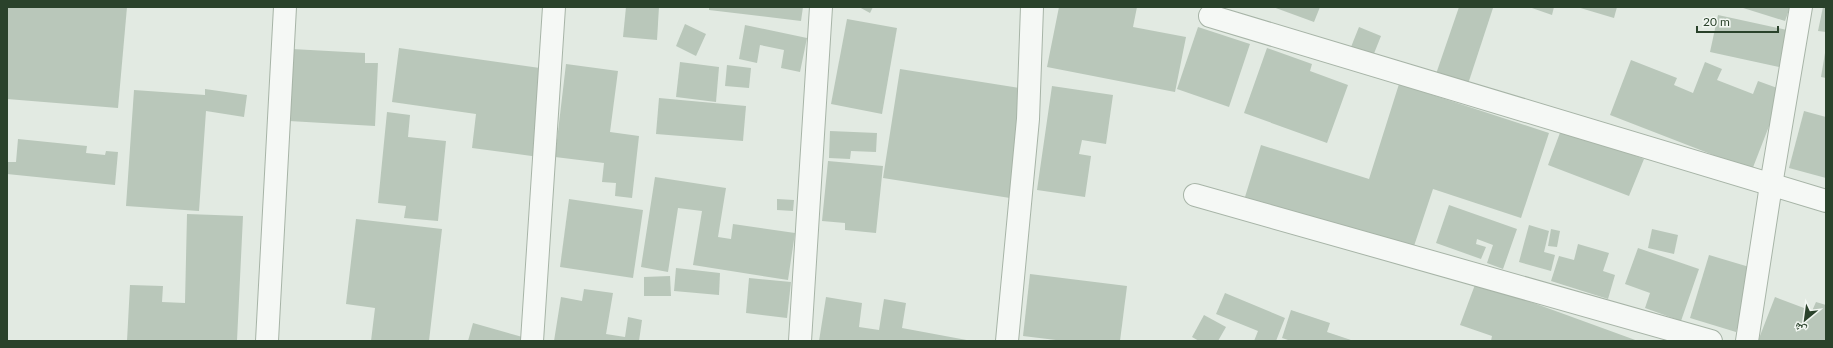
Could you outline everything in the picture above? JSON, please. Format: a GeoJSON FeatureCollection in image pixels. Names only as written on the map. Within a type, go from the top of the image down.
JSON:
{"type":"FeatureCollection","features":[{"type":"Feature","properties":{"kind":"street"},"geometry":{"type":"LineString","coordinates":[[267,341],[285,7]]}},
{"type":"Feature","properties":{"kind":"street"},"geometry":{"type":"LineString","coordinates":[[532,341],[554,7]]}},
{"type":"Feature","properties":{"kind":"street"},"geometry":{"type":"LineString","coordinates":[[800,341],[821,7]]}},
{"type":"Feature","properties":{"kind":"street"},"geometry":{"type":"LineString","coordinates":[[1007,341],[1028,119],[1032,7]]}},
{"type":"Feature","properties":{"kind":"street"},"geometry":{"type":"LineString","coordinates":[[1747,341],[1770,185],[1801,7]]}},
{"type":"Feature","properties":{"kind":"street"},"geometry":{"type":"LineString","coordinates":[[1210,16],[1826,201]]}},
{"type":"Feature","properties":{"kind":"street"},"geometry":{"type":"LineString","coordinates":[[1194,195],[1711,341]]}},
{"type":"Feature","properties":{"kind":"building"},"geometry":{"type":"Polygon","coordinates":[[[7,7],[127,7],[118,108],[7,99],[7,7]]]}},
{"type":"Feature","properties":{"kind":"building"},"geometry":{"type":"Polygon","coordinates":[[[626,7],[659,7],[657,40],[623,37],[626,7]]]}},
{"type":"Feature","properties":{"kind":"building"},"geometry":{"type":"Polygon","coordinates":[[[709,7],[803,7],[801,21],[709,10],[709,7]]]}},
{"type":"Feature","properties":{"kind":"building"},"geometry":{"type":"Polygon","coordinates":[[[859,7],[873,7],[870,13],[859,7]]]}},
{"type":"Feature","properties":{"kind":"building"},"geometry":{"type":"Polygon","coordinates":[[[1059,7],[1137,7],[1133,27],[1186,37],[1175,92],[1047,67],[1059,7]]]}},
{"type":"Feature","properties":{"kind":"building"},"geometry":{"type":"Polygon","coordinates":[[[1273,7],[1320,7],[1314,22],[1273,7]]]}},
{"type":"Feature","properties":{"kind":"building"},"geometry":{"type":"Polygon","coordinates":[[[1459,7],[1493,8],[1468,84],[1436,74],[1459,7]]]}},
{"type":"Feature","properties":{"kind":"building"},"geometry":{"type":"Polygon","coordinates":[[[1529,7],[1554,7],[1552,15],[1529,7]]]}},
{"type":"Feature","properties":{"kind":"building"},"geometry":{"type":"Polygon","coordinates":[[[1577,7],[1617,7],[1614,18],[1577,7]]]}},
{"type":"Feature","properties":{"kind":"building"},"geometry":{"type":"Polygon","coordinates":[[[1740,7],[1790,7],[1785,21],[1740,7]]]}},
{"type":"Feature","properties":{"kind":"building"},"geometry":{"type":"Polygon","coordinates":[[[1823,7],[1826,7],[1826,32],[1818,31],[1823,7]]]}},
{"type":"Feature","properties":{"kind":"building"},"geometry":{"type":"Polygon","coordinates":[[[1718,15],[1787,30],[1779,67],[1710,52],[1718,15]]]}},
{"type":"Feature","properties":{"kind":"building"},"geometry":{"type":"Polygon","coordinates":[[[847,19],[897,28],[882,114],[831,104],[847,19]]]}},
{"type":"Feature","properties":{"kind":"building"},"geometry":{"type":"Polygon","coordinates":[[[685,24],[706,34],[696,56],[676,46],[685,24]]]}},
{"type":"Feature","properties":{"kind":"building"},"geometry":{"type":"Polygon","coordinates":[[[745,25],[807,38],[800,72],[781,68],[784,50],[760,45],[757,63],[739,59],[745,25]]]}},
{"type":"Feature","properties":{"kind":"building"},"geometry":{"type":"Polygon","coordinates":[[[1198,27],[1250,44],[1229,107],[1177,89],[1198,27]]]}},
{"type":"Feature","properties":{"kind":"building"},"geometry":{"type":"Polygon","coordinates":[[[1359,27],[1381,36],[1373,56],[1351,47],[1359,27]]]}},
{"type":"Feature","properties":{"kind":"building"},"geometry":{"type":"Polygon","coordinates":[[[399,48],[547,69],[546,79],[561,81],[544,205],[539,157],[472,148],[476,114],[392,102],[399,48]]]}},
{"type":"Feature","properties":{"kind":"building"},"geometry":{"type":"Polygon","coordinates":[[[1267,48],[1312,64],[1310,71],[1348,85],[1327,143],[1244,113],[1267,48]]]}},
{"type":"Feature","properties":{"kind":"building"},"geometry":{"type":"Polygon","coordinates":[[[292,49],[365,53],[365,63],[378,63],[375,126],[289,121],[292,49]]]}},
{"type":"Feature","properties":{"kind":"building"},"geometry":{"type":"Polygon","coordinates":[[[1826,53],[1826,78],[1821,77],[1826,53]]]}},
{"type":"Feature","properties":{"kind":"building"},"geometry":{"type":"Polygon","coordinates":[[[1631,60],[1677,78],[1674,85],[1693,93],[1705,62],[1722,69],[1717,80],[1753,94],[1758,81],[1783,90],[1752,170],[1610,115],[1631,60]]]}},
{"type":"Feature","properties":{"kind":"building"},"geometry":{"type":"Polygon","coordinates":[[[680,62],[719,67],[716,102],[676,97],[680,62]]]}},
{"type":"Feature","properties":{"kind":"building"},"geometry":{"type":"Polygon","coordinates":[[[566,64],[618,71],[610,132],[639,136],[632,198],[615,196],[616,183],[602,182],[604,163],[555,157],[566,64]]]}},
{"type":"Feature","properties":{"kind":"building"},"geometry":{"type":"Polygon","coordinates":[[[727,65],[751,68],[749,88],[725,86],[727,65]]]}},
{"type":"Feature","properties":{"kind":"building"},"geometry":{"type":"Polygon","coordinates":[[[900,69],[1026,89],[1010,198],[883,178],[900,69]]]}},
{"type":"Feature","properties":{"kind":"building"},"geometry":{"type":"Polygon","coordinates":[[[1399,84],[1549,133],[1521,218],[1433,189],[1412,252],[1245,197],[1261,145],[1369,179],[1399,84]]]}},
{"type":"Feature","properties":{"kind":"building"},"geometry":{"type":"Polygon","coordinates":[[[1052,86],[1113,95],[1106,144],[1082,140],[1079,154],[1091,156],[1085,197],[1037,190],[1052,86]]]}},
{"type":"Feature","properties":{"kind":"building"},"geometry":{"type":"Polygon","coordinates":[[[205,89],[247,95],[244,117],[206,111],[199,211],[126,206],[134,90],[205,95],[205,89]]]}},
{"type":"Feature","properties":{"kind":"building"},"geometry":{"type":"Polygon","coordinates":[[[659,98],[746,106],[743,141],[656,134],[659,98]]]}},
{"type":"Feature","properties":{"kind":"building"},"geometry":{"type":"Polygon","coordinates":[[[1804,111],[1826,117],[1826,178],[1789,168],[1804,111]]]}},
{"type":"Feature","properties":{"kind":"building"},"geometry":{"type":"Polygon","coordinates":[[[387,112],[410,115],[408,137],[446,141],[438,221],[404,218],[406,206],[378,203],[387,112]]]}},
{"type":"Feature","properties":{"kind":"building"},"geometry":{"type":"Polygon","coordinates":[[[1564,122],[1625,152],[1644,159],[1629,196],[1548,165],[1564,122]]]}},
{"type":"Feature","properties":{"kind":"building"},"geometry":{"type":"Polygon","coordinates":[[[830,131],[877,133],[876,152],[851,151],[850,159],[829,158],[830,131]]]}},
{"type":"Feature","properties":{"kind":"building"},"geometry":{"type":"Polygon","coordinates":[[[18,139],[87,146],[86,153],[105,155],[106,151],[118,152],[115,185],[7,174],[7,162],[16,162],[18,139]]]}},
{"type":"Feature","properties":{"kind":"building"},"geometry":{"type":"Polygon","coordinates":[[[828,161],[883,166],[876,233],[845,230],[845,223],[822,221],[828,161]]]}},
{"type":"Feature","properties":{"kind":"building"},"geometry":{"type":"Polygon","coordinates":[[[655,177],[726,188],[718,237],[731,239],[733,224],[795,233],[788,280],[693,265],[702,211],[678,208],[668,272],[641,267],[655,177]]]}},
{"type":"Feature","properties":{"kind":"building"},"geometry":{"type":"Polygon","coordinates":[[[569,199],[643,210],[633,278],[560,267],[569,199]]]}},
{"type":"Feature","properties":{"kind":"building"},"geometry":{"type":"Polygon","coordinates":[[[777,199],[794,200],[793,211],[777,210],[777,199]]]}},
{"type":"Feature","properties":{"kind":"building"},"geometry":{"type":"Polygon","coordinates":[[[1449,205],[1517,229],[1503,269],[1487,263],[1493,245],[1477,239],[1476,244],[1486,247],[1481,259],[1436,243],[1449,205]]]}},
{"type":"Feature","properties":{"kind":"building"},"geometry":{"type":"Polygon","coordinates":[[[187,214],[243,216],[237,341],[127,341],[130,285],[163,286],[162,302],[185,303],[187,214]]]}},
{"type":"Feature","properties":{"kind":"building"},"geometry":{"type":"Polygon","coordinates":[[[356,219],[442,229],[429,341],[371,341],[375,308],[346,304],[356,219]]]}},
{"type":"Feature","properties":{"kind":"building"},"geometry":{"type":"Polygon","coordinates":[[[1529,225],[1549,231],[1544,252],[1555,255],[1551,271],[1519,262],[1529,225]]]}},
{"type":"Feature","properties":{"kind":"building"},"geometry":{"type":"Polygon","coordinates":[[[1551,229],[1560,231],[1557,247],[1548,246],[1551,229]]]}},
{"type":"Feature","properties":{"kind":"building"},"geometry":{"type":"Polygon","coordinates":[[[1652,229],[1678,235],[1674,254],[1648,248],[1652,229]]]}},
{"type":"Feature","properties":{"kind":"building"},"geometry":{"type":"Polygon","coordinates":[[[1578,244],[1609,253],[1603,271],[1615,275],[1608,299],[1551,281],[1559,256],[1574,260],[1578,244]]]}},
{"type":"Feature","properties":{"kind":"building"},"geometry":{"type":"Polygon","coordinates":[[[1638,248],[1699,269],[1681,321],[1645,308],[1650,293],[1625,284],[1638,248]]]}},
{"type":"Feature","properties":{"kind":"building"},"geometry":{"type":"Polygon","coordinates":[[[1709,255],[1756,269],[1736,332],[1690,318],[1709,255]]]}},
{"type":"Feature","properties":{"kind":"building"},"geometry":{"type":"Polygon","coordinates":[[[676,268],[720,273],[719,295],[674,291],[676,268]]]}},
{"type":"Feature","properties":{"kind":"building"},"geometry":{"type":"Polygon","coordinates":[[[1030,274],[1127,286],[1120,341],[1064,341],[1023,336],[1030,274]]]}},
{"type":"Feature","properties":{"kind":"building"},"geometry":{"type":"Polygon","coordinates":[[[670,276],[671,296],[644,296],[644,277],[670,276]]]}},
{"type":"Feature","properties":{"kind":"building"},"geometry":{"type":"Polygon","coordinates":[[[749,278],[791,282],[787,318],[746,313],[749,278]]]}},
{"type":"Feature","properties":{"kind":"building"},"geometry":{"type":"Polygon","coordinates":[[[1476,282],[1638,341],[1491,341],[1492,336],[1460,325],[1476,282]]]}},
{"type":"Feature","properties":{"kind":"building"},"geometry":{"type":"Polygon","coordinates":[[[584,289],[613,293],[606,334],[625,337],[628,317],[642,320],[639,341],[554,341],[561,297],[582,301],[584,289]]]}},
{"type":"Feature","properties":{"kind":"building"},"geometry":{"type":"Polygon","coordinates":[[[1225,293],[1285,318],[1276,341],[1254,341],[1258,331],[1216,314],[1225,293]]]}},
{"type":"Feature","properties":{"kind":"building"},"geometry":{"type":"Polygon","coordinates":[[[826,297],[862,303],[859,327],[879,330],[884,299],[906,303],[902,328],[972,341],[819,341],[826,297]]]}},
{"type":"Feature","properties":{"kind":"building"},"geometry":{"type":"Polygon","coordinates":[[[1775,297],[1812,311],[1816,302],[1826,305],[1826,341],[1758,341],[1775,297]]]}},
{"type":"Feature","properties":{"kind":"building"},"geometry":{"type":"Polygon","coordinates":[[[1291,310],[1330,323],[1327,332],[1354,341],[1291,341],[1282,338],[1291,310]]]}},
{"type":"Feature","properties":{"kind":"building"},"geometry":{"type":"Polygon","coordinates":[[[1204,315],[1226,327],[1218,341],[1199,341],[1192,337],[1204,315]]]}},
{"type":"Feature","properties":{"kind":"building"},"geometry":{"type":"Polygon","coordinates":[[[473,323],[526,338],[525,341],[468,341],[473,323]]]}}]}
